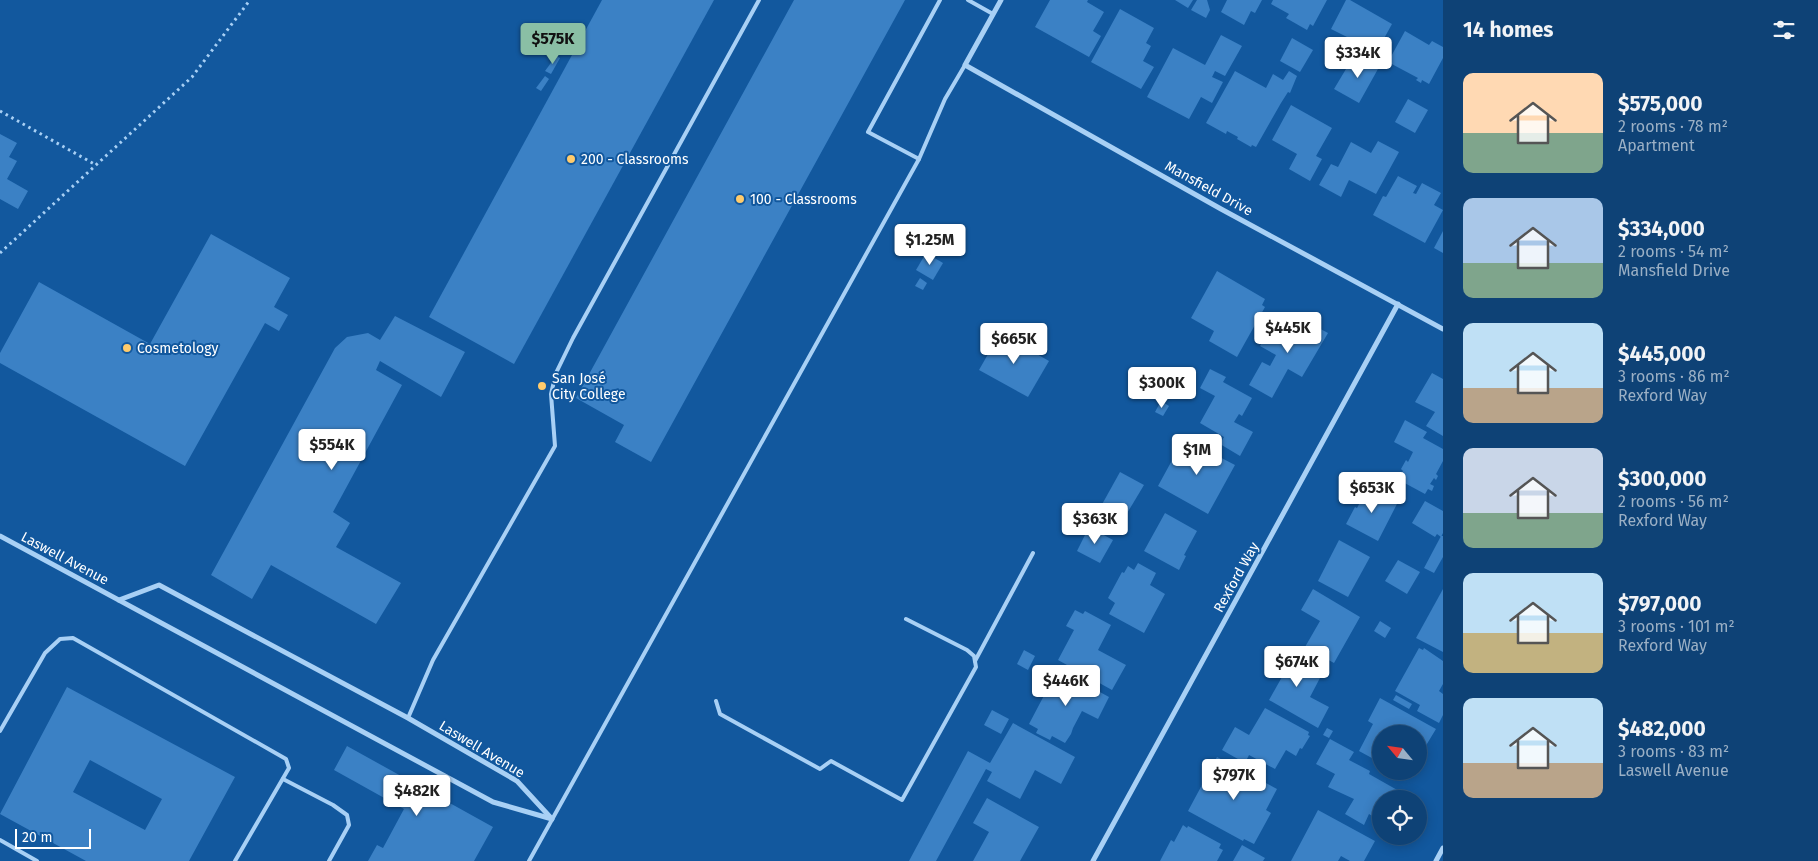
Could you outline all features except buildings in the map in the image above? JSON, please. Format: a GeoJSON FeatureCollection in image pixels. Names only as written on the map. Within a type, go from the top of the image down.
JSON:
{"type":"FeatureCollection","features":[{"type":"Feature","properties":{"kind":"street"},"geometry":{"type":"LineString","coordinates":[[965,65],[1001,0]]}},
{"type":"Feature","properties":{"kind":"street","name":"Mansfield Drive"},"geometry":{"type":"LineString","coordinates":[[965,65],[1443,329]]}},
{"type":"Feature","properties":{"kind":"street","name":"Rexford Way"},"geometry":{"type":"LineString","coordinates":[[1093,861],[1398,304]]}},
{"type":"Feature","properties":{"kind":"street","name":"Laswell Avenue"},"geometry":{"type":"LineString","coordinates":[[0,536],[493,802],[552,819]]}},
{"type":"Feature","properties":{"kind":"street","name":"Laswell Avenue"},"geometry":{"type":"LineString","coordinates":[[118,600],[159,585],[408,718],[517,780],[552,819]]}},
{"type":"Feature","properties":{"kind":"street"},"geometry":{"type":"LineString","coordinates":[[1436,861],[1443,848]]}},
{"type":"Feature","properties":{"kind":"lane"},"geometry":{"type":"LineString","coordinates":[[408,718],[433,660],[555,446],[551,394],[556,373],[573,338],[758,0]]}},
{"type":"Feature","properties":{"kind":"lane"},"geometry":{"type":"LineString","coordinates":[[919,159],[868,132],[940,0]]}},
{"type":"Feature","properties":{"kind":"lane"},"geometry":{"type":"LineString","coordinates":[[968,0],[993,14]]}},
{"type":"Feature","properties":{"kind":"lane"},"geometry":{"type":"LineString","coordinates":[[530,861],[919,159],[945,98],[965,65]]}},
{"type":"Feature","properties":{"kind":"lane"},"geometry":{"type":"LineString","coordinates":[[975,661],[1033,553]]}},
{"type":"Feature","properties":{"kind":"lane"},"geometry":{"type":"LineString","coordinates":[[716,700],[720,714],[820,769],[831,761],[902,800],[976,667],[974,656],[967,650],[906,619]]}},
{"type":"Feature","properties":{"kind":"lane"},"geometry":{"type":"LineString","coordinates":[[0,731],[45,653],[60,639],[73,638],[286,759],[290,768],[235,861]]}},
{"type":"Feature","properties":{"kind":"lane"},"geometry":{"type":"LineString","coordinates":[[283,779],[333,805],[346,814],[348,825],[329,861]]}},
{"type":"Feature","properties":{"kind":"lane"},"geometry":{"type":"LineString","coordinates":[[0,840],[37,861]]}},
{"type":"Feature","properties":{"kind":"path"},"geometry":{"type":"LineString","coordinates":[[0,253],[192,77],[250,0]]}},
{"type":"Feature","properties":{"kind":"path"},"geometry":{"type":"LineString","coordinates":[[0,111],[96,165]]}},
{"type":"Feature","properties":{"kind":"place","name":"200 - Classrooms"},"geometry":{"type":"Point","coordinates":[571,159]}},
{"type":"Feature","properties":{"kind":"place","name":"100 - Classrooms"},"geometry":{"type":"Point","coordinates":[740,199]}},
{"type":"Feature","properties":{"kind":"place","name":"Cosmetology"},"geometry":{"type":"Point","coordinates":[127,348]}},
{"type":"Feature","properties":{"kind":"place","name":"San José City College"},"geometry":{"type":"Point","coordinates":[542,386]}}]}
